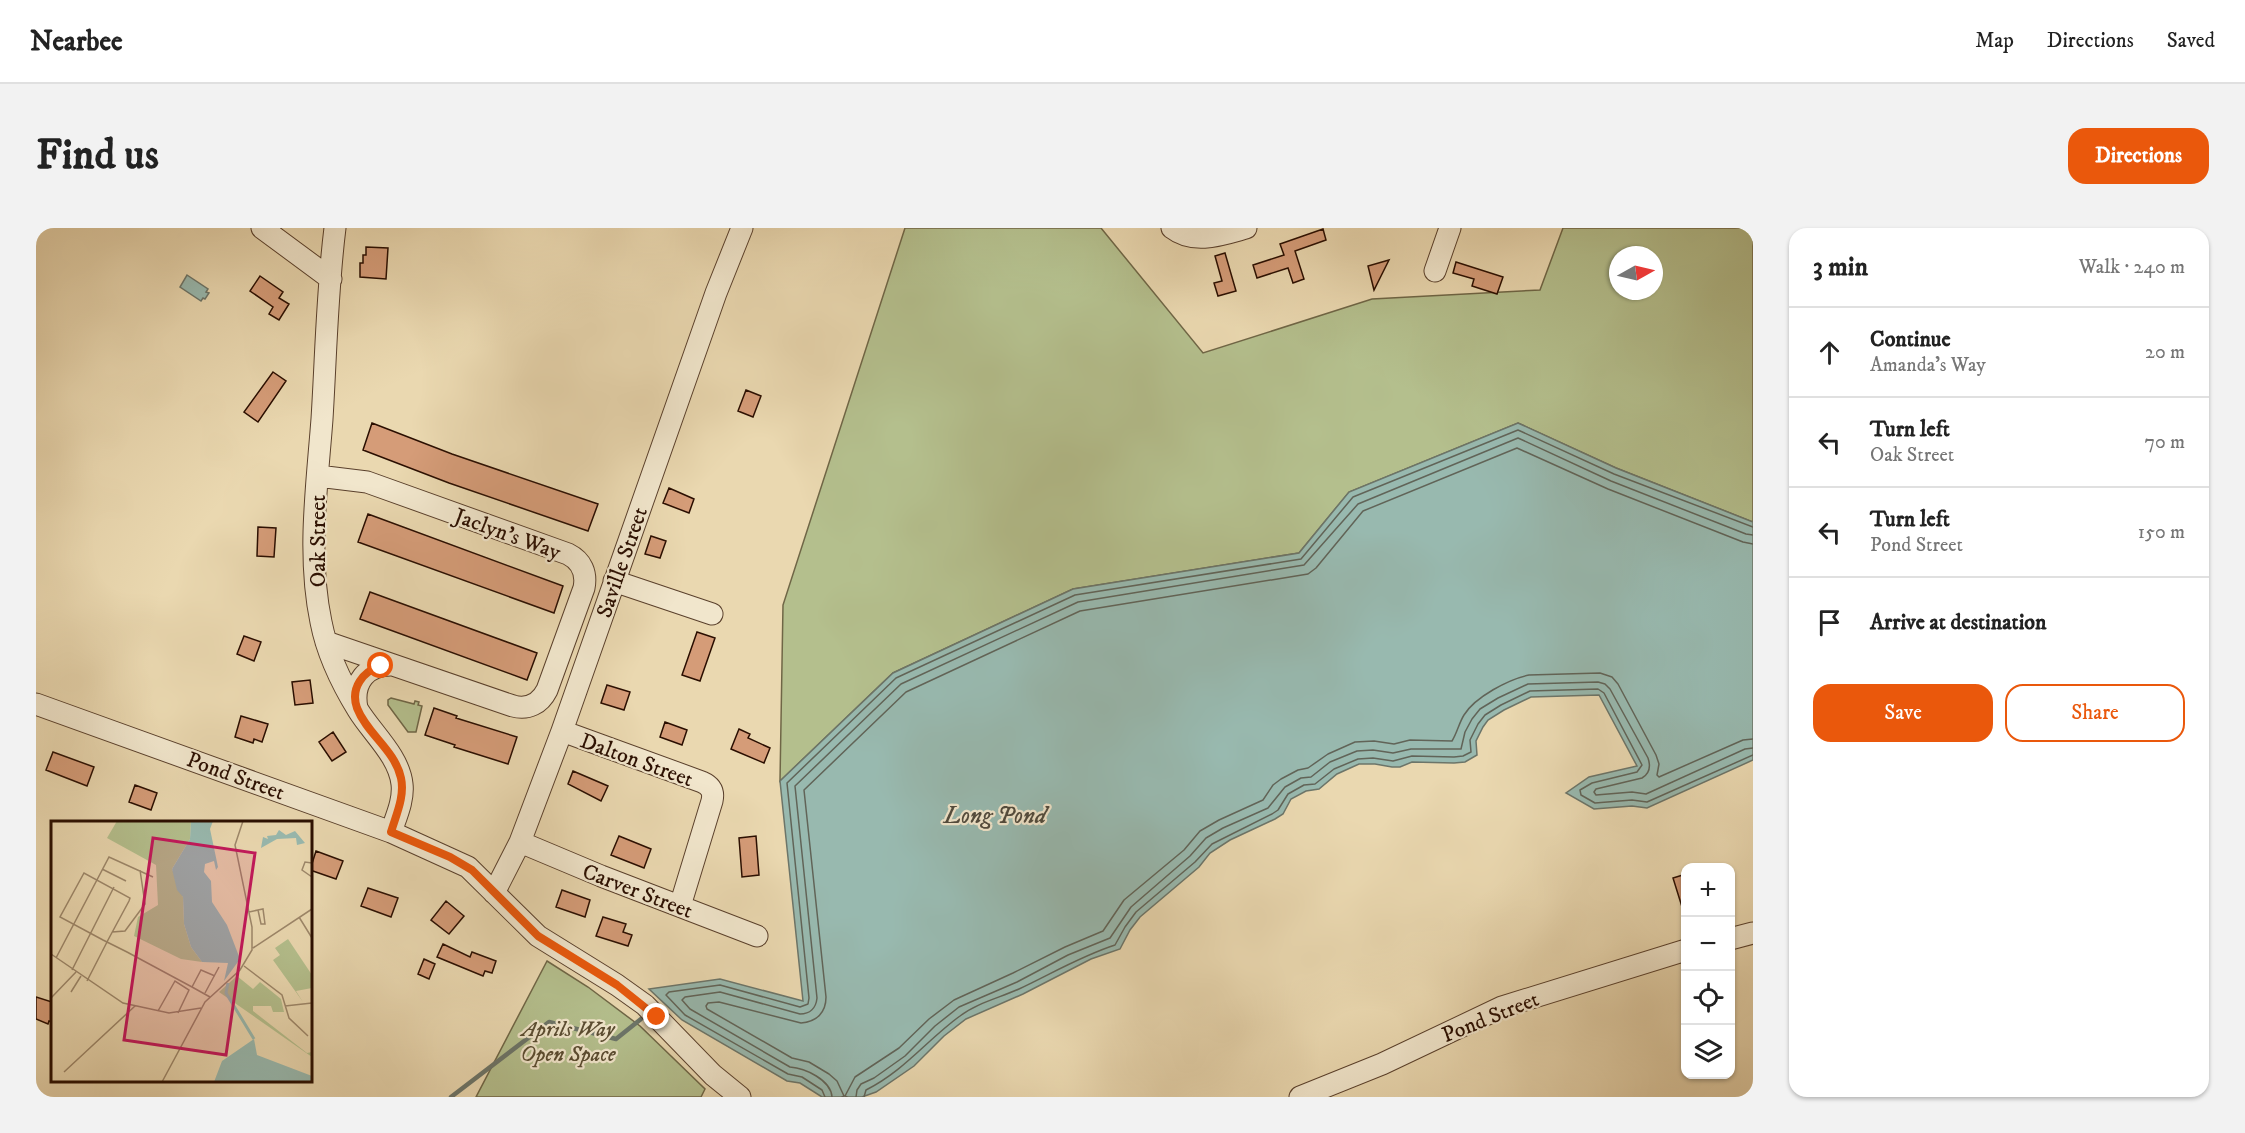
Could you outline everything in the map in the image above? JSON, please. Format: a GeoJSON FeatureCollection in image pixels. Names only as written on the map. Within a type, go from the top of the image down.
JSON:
{"type":"FeatureCollection","features":[{"type":"Feature","properties":{"kind":"street"},"geometry":{"type":"LineString","coordinates":[[262,228],[331,279]]}},
{"type":"Feature","properties":{"kind":"street","name":"Oak Street"},"geometry":{"type":"LineString","coordinates":[[335,228],[314,538],[315,572],[320,615],[327,642],[344,684],[357,709],[388,752],[401,777],[401,797],[391,832]]}},
{"type":"Feature","properties":{"kind":"street","name":"Saville Street"},"geometry":{"type":"LineString","coordinates":[[494,893],[520,842],[562,731],[716,293],[742,228]]}},
{"type":"Feature","properties":{"kind":"street"},"geometry":{"type":"LineString","coordinates":[[1172,228],[1193,238],[1220,236],[1246,228]]}},
{"type":"Feature","properties":{"kind":"street"},"geometry":{"type":"LineString","coordinates":[[1435,271],[1450,228]]}},
{"type":"Feature","properties":{"kind":"street","name":"Jaclyn's Way"},"geometry":{"type":"LineString","coordinates":[[318,476],[352,479],[374,484],[568,554],[579,562],[584,571],[585,585],[547,690],[533,705],[516,707],[395,665]]}},
{"type":"Feature","properties":{"kind":"street"},"geometry":{"type":"LineString","coordinates":[[614,581],[712,614]]}},
{"type":"Feature","properties":{"kind":"street"},"geometry":{"type":"LineString","coordinates":[[327,642],[395,665]]}},
{"type":"Feature","properties":{"kind":"street"},"geometry":{"type":"LineString","coordinates":[[357,709],[356,692],[363,675],[374,668],[395,665]]}},
{"type":"Feature","properties":{"kind":"street","name":"Pond Street"},"geometry":{"type":"LineString","coordinates":[[36,704],[391,832],[468,867],[538,936],[645,1005],[713,1075],[740,1097]]}},
{"type":"Feature","properties":{"kind":"street","name":"Dalton Street"},"geometry":{"type":"LineString","coordinates":[[562,731],[702,782],[711,788],[713,798],[680,906]]}},
{"type":"Feature","properties":{"kind":"street","name":"Carver Street"},"geometry":{"type":"LineString","coordinates":[[520,842],[757,936]]}},
{"type":"Feature","properties":{"kind":"street"},"geometry":{"type":"LineString","coordinates":[[1735,938],[1753,933]]}},
{"type":"Feature","properties":{"kind":"street","name":"Pond Street"},"geometry":{"type":"LineString","coordinates":[[1300,1097],[1382,1064],[1502,1007],[1681,952]]}},
{"type":"Feature","properties":{"kind":"green space"},"geometry":{"type":"Polygon","coordinates":[[[905,228],[1101,228],[1203,353],[1372,299],[1540,290],[1563,228],[1753,228],[1753,522],[1616,468],[1518,423],[1349,492],[1299,553],[1073,589],[893,673],[780,781],[783,605],[905,228]]]}},
{"type":"Feature","properties":{"kind":"green space"},"geometry":{"type":"Polygon","coordinates":[[[391,698],[414,704],[415,701],[419,702],[418,705],[422,706],[416,732],[408,732],[388,705],[388,700],[391,698]]]}},
{"type":"Feature","properties":{"kind":"green space","name":"Aprils Way Open Space"},"geometry":{"type":"Polygon","coordinates":[[[547,961],[588,987],[640,1026],[705,1089],[701,1097],[476,1097],[547,961]]]}},
{"type":"Feature","properties":{"kind":"water"},"geometry":{"type":"Polygon","coordinates":[[[187,275],[208,289],[206,292],[209,293],[205,299],[201,301],[180,287],[187,275]]]}},
{"type":"Feature","properties":{"kind":"water","name":"Long Pond"},"geometry":{"type":"Polygon","coordinates":[[[1518,423],[1616,468],[1753,522],[1753,760],[1647,808],[1632,806],[1594,809],[1566,793],[1589,777],[1637,766],[1599,695],[1531,697],[1488,720],[1476,741],[1477,755],[1465,762],[1412,762],[1400,767],[1359,764],[1337,774],[1319,789],[1306,791],[1291,799],[1283,814],[1230,840],[1210,853],[1199,867],[1140,917],[1120,949],[1091,959],[1023,994],[966,1019],[944,1036],[914,1066],[876,1092],[862,1097],[822,1097],[800,1083],[787,1081],[682,1020],[649,989],[720,979],[803,1001],[780,781],[893,673],[1073,589],[1299,553],[1349,492],[1518,423]]]}},
{"type":"Feature","properties":{"kind":"building"},"geometry":{"type":"Polygon","coordinates":[[[1323,229],[1326,240],[1295,251],[1304,279],[1293,283],[1288,268],[1257,278],[1253,265],[1284,255],[1280,244],[1323,229]]]}},
{"type":"Feature","properties":{"kind":"building"},"geometry":{"type":"Polygon","coordinates":[[[366,247],[388,248],[386,279],[360,277],[360,263],[363,263],[363,255],[366,255],[366,247]]]}},
{"type":"Feature","properties":{"kind":"building"},"geometry":{"type":"Polygon","coordinates":[[[1225,253],[1236,291],[1218,296],[1214,283],[1222,281],[1215,256],[1225,253]]]}},
{"type":"Feature","properties":{"kind":"building"},"geometry":{"type":"Polygon","coordinates":[[[1389,260],[1374,290],[1368,266],[1389,260]]]}},
{"type":"Feature","properties":{"kind":"building"},"geometry":{"type":"Polygon","coordinates":[[[1456,262],[1503,277],[1497,294],[1472,286],[1474,279],[1453,273],[1456,262]]]}},
{"type":"Feature","properties":{"kind":"building"},"geometry":{"type":"Polygon","coordinates":[[[260,276],[283,292],[279,298],[289,304],[279,320],[269,314],[273,307],[250,291],[260,276]]]}},
{"type":"Feature","properties":{"kind":"building"},"geometry":{"type":"Polygon","coordinates":[[[273,372],[286,381],[258,422],[244,412],[273,372]]]}},
{"type":"Feature","properties":{"kind":"building"},"geometry":{"type":"Polygon","coordinates":[[[746,390],[761,396],[753,417],[738,411],[746,390]]]}},
{"type":"Feature","properties":{"kind":"building"},"geometry":{"type":"Polygon","coordinates":[[[372,423],[452,454],[598,504],[588,531],[449,483],[363,450],[372,423]]]}},
{"type":"Feature","properties":{"kind":"building"},"geometry":{"type":"Polygon","coordinates":[[[669,488],[694,499],[689,513],[663,503],[669,488]]]}},
{"type":"Feature","properties":{"kind":"building"},"geometry":{"type":"Polygon","coordinates":[[[368,514],[563,586],[554,613],[358,542],[368,514]]]}},
{"type":"Feature","properties":{"kind":"building"},"geometry":{"type":"Polygon","coordinates":[[[258,527],[276,528],[274,557],[257,556],[258,527]]]}},
{"type":"Feature","properties":{"kind":"building"},"geometry":{"type":"Polygon","coordinates":[[[651,536],[666,541],[660,558],[645,554],[651,536]]]}},
{"type":"Feature","properties":{"kind":"building"},"geometry":{"type":"Polygon","coordinates":[[[370,592],[537,653],[527,680],[360,619],[370,592]]]}},
{"type":"Feature","properties":{"kind":"building"},"geometry":{"type":"Polygon","coordinates":[[[697,632],[715,638],[700,681],[682,675],[697,632]]]}},
{"type":"Feature","properties":{"kind":"building"},"geometry":{"type":"Polygon","coordinates":[[[244,636],[261,642],[254,661],[237,654],[244,636]]]}},
{"type":"Feature","properties":{"kind":"building"},"geometry":{"type":"Polygon","coordinates":[[[310,680],[313,703],[295,705],[292,682],[310,680]]]}},
{"type":"Feature","properties":{"kind":"building"},"geometry":{"type":"Polygon","coordinates":[[[607,685],[630,692],[624,710],[601,703],[607,685]]]}},
{"type":"Feature","properties":{"kind":"building"},"geometry":{"type":"Polygon","coordinates":[[[434,708],[457,716],[456,718],[517,737],[508,764],[425,735],[434,708]]]}},
{"type":"Feature","properties":{"kind":"building"},"geometry":{"type":"Polygon","coordinates":[[[241,716],[268,724],[262,742],[254,739],[253,743],[235,737],[241,716]]]}},
{"type":"Feature","properties":{"kind":"building"},"geometry":{"type":"Polygon","coordinates":[[[665,722],[687,730],[682,745],[660,737],[665,722]]]}},
{"type":"Feature","properties":{"kind":"building"},"geometry":{"type":"Polygon","coordinates":[[[739,729],[750,734],[748,738],[770,748],[764,763],[731,749],[739,729]]]}},
{"type":"Feature","properties":{"kind":"building"},"geometry":{"type":"Polygon","coordinates":[[[333,732],[346,752],[332,761],[319,742],[333,732]]]}},
{"type":"Feature","properties":{"kind":"building"},"geometry":{"type":"Polygon","coordinates":[[[53,752],[94,767],[87,786],[46,770],[53,752]]]}},
{"type":"Feature","properties":{"kind":"building"},"geometry":{"type":"Polygon","coordinates":[[[573,771],[608,786],[601,801],[568,784],[573,771]]]}},
{"type":"Feature","properties":{"kind":"building"},"geometry":{"type":"Polygon","coordinates":[[[135,785],[157,793],[151,810],[129,802],[135,785]]]}},
{"type":"Feature","properties":{"kind":"building"},"geometry":{"type":"Polygon","coordinates":[[[619,836],[651,849],[644,868],[611,855],[619,836]]]}},
{"type":"Feature","properties":{"kind":"building"},"geometry":{"type":"Polygon","coordinates":[[[756,836],[759,875],[742,877],[739,838],[756,836]]]}},
{"type":"Feature","properties":{"kind":"building"},"geometry":{"type":"Polygon","coordinates":[[[316,851],[343,861],[336,879],[312,871],[316,851]]]}},
{"type":"Feature","properties":{"kind":"building"},"geometry":{"type":"Polygon","coordinates":[[[1681,876],[1681,904],[1673,878],[1681,876]]]}},
{"type":"Feature","properties":{"kind":"building"},"geometry":{"type":"Polygon","coordinates":[[[368,888],[398,898],[391,917],[361,906],[368,888]]]}},
{"type":"Feature","properties":{"kind":"building"},"geometry":{"type":"Polygon","coordinates":[[[562,890],[590,900],[585,917],[556,907],[562,890]]]}},
{"type":"Feature","properties":{"kind":"building"},"geometry":{"type":"Polygon","coordinates":[[[446,901],[464,916],[449,934],[431,920],[446,901]]]}},
{"type":"Feature","properties":{"kind":"building"},"geometry":{"type":"Polygon","coordinates":[[[603,917],[626,924],[623,932],[632,935],[628,946],[596,936],[603,917]]]}},
{"type":"Feature","properties":{"kind":"building"},"geometry":{"type":"Polygon","coordinates":[[[443,944],[470,957],[472,952],[496,961],[492,973],[485,971],[483,976],[437,957],[443,944]]]}},
{"type":"Feature","properties":{"kind":"building"},"geometry":{"type":"Polygon","coordinates":[[[424,959],[435,964],[429,979],[418,974],[424,959]]]}},
{"type":"Feature","properties":{"kind":"building"},"geometry":{"type":"Polygon","coordinates":[[[36,997],[51,1002],[51,1022],[48,1024],[36,1019],[36,997]]]}},
{"type":"Feature","properties":{"kind":"waterway"},"geometry":{"type":"LineString","coordinates":[[451,1097],[549,1022],[616,1039],[641,1019]]}},
{"type":"Feature","properties":{"kind":"route"},"geometry":{"type":"LineString","coordinates":[[381,666],[363,675],[357,686],[355,698],[357,709],[388,752],[401,777],[401,797],[391,832],[450,857],[472,870],[538,936],[617,985],[645,1005],[657,1017]]}}]}
